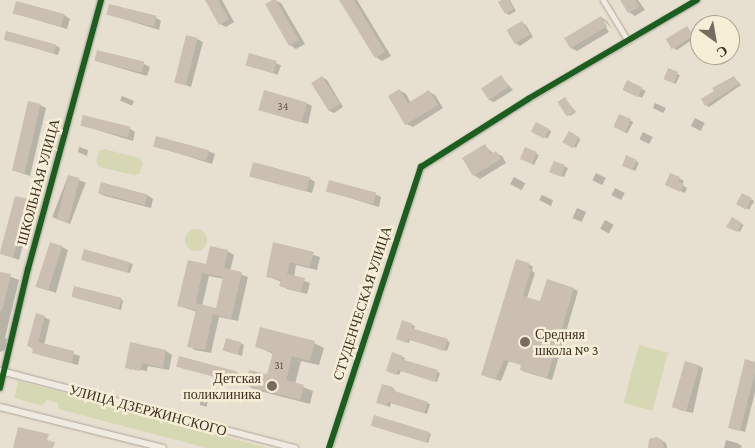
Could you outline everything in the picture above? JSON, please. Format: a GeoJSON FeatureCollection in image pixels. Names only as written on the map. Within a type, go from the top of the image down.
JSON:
{"type":"FeatureCollection","features":[{"type":"Feature","properties":{"kind":"street","name":"ШКОЛЬНАЯ УЛИЦА"},"geometry":{"type":"LineString","coordinates":[[0,388],[2,372],[101,0]]}},
{"type":"Feature","properties":{"kind":"street"},"geometry":{"type":"LineString","coordinates":[[603,0],[628,41],[697,0]]}},
{"type":"Feature","properties":{"kind":"street","name":"СТУДЕНЧЕСКАЯ УЛИЦА"},"geometry":{"type":"LineString","coordinates":[[329,448],[421,166],[528,99],[628,41]]}},
{"type":"Feature","properties":{"kind":"street"},"geometry":{"type":"LineString","coordinates":[[0,363],[6,357]]}},
{"type":"Feature","properties":{"kind":"street","name":"УЛИЦА ДЗЕРЖИНСКОГО"},"geometry":{"type":"LineString","coordinates":[[2,372],[295,448]]}},
{"type":"Feature","properties":{"kind":"street"},"geometry":{"type":"LineString","coordinates":[[0,408],[163,448]]}},
{"type":"Feature","properties":{"kind":"green space"},"geometry":{"type":"Polygon","coordinates":[[[104,149],[139,158],[143,163],[139,174],[134,175],[99,167],[96,162],[99,151],[104,149]]]}},
{"type":"Feature","properties":{"kind":"green space"},"geometry":{"type":"Polygon","coordinates":[[[192,229],[200,229],[207,236],[207,244],[200,251],[192,251],[185,244],[185,236],[192,229]]]}},
{"type":"Feature","properties":{"kind":"green space"},"geometry":{"type":"Polygon","coordinates":[[[639,345],[668,353],[652,411],[623,403],[639,345]]]}},
{"type":"Feature","properties":{"kind":"green space"},"geometry":{"type":"Polygon","coordinates":[[[18,381],[267,448],[207,448],[58,409],[58,403],[47,400],[42,406],[14,398],[18,381]]]}},
{"type":"Feature","properties":{"kind":"building"},"geometry":{"type":"Polygon","coordinates":[[[205,0],[218,0],[229,19],[219,25],[205,0]]]}},
{"type":"Feature","properties":{"kind":"building"},"geometry":{"type":"Polygon","coordinates":[[[276,0],[299,40],[289,46],[265,4],[276,0]]]}},
{"type":"Feature","properties":{"kind":"building"},"geometry":{"type":"Polygon","coordinates":[[[339,0],[354,0],[385,52],[375,58],[339,0]]]}},
{"type":"Feature","properties":{"kind":"building"},"geometry":{"type":"Polygon","coordinates":[[[509,0],[514,9],[505,14],[498,2],[509,0]]]}},
{"type":"Feature","properties":{"kind":"building"},"geometry":{"type":"Polygon","coordinates":[[[620,0],[635,0],[639,7],[628,13],[620,0]]]}},
{"type":"Feature","properties":{"kind":"building"},"geometry":{"type":"Polygon","coordinates":[[[16,1],[64,14],[61,26],[13,14],[16,1]]]}},
{"type":"Feature","properties":{"kind":"building"},"geometry":{"type":"Polygon","coordinates":[[[109,4],[157,16],[154,27],[106,15],[109,4]]]}},
{"type":"Feature","properties":{"kind":"building"},"geometry":{"type":"Polygon","coordinates":[[[601,16],[607,26],[570,48],[564,38],[601,16]]]}},
{"type":"Feature","properties":{"kind":"building"},"geometry":{"type":"Polygon","coordinates":[[[522,21],[530,35],[514,44],[506,30],[522,21]]]}},
{"type":"Feature","properties":{"kind":"building"},"geometry":{"type":"Polygon","coordinates":[[[687,26],[690,31],[690,38],[672,49],[666,39],[687,26]]]}},
{"type":"Feature","properties":{"kind":"building"},"geometry":{"type":"Polygon","coordinates":[[[6,31],[56,44],[54,53],[4,40],[6,31]]]}},
{"type":"Feature","properties":{"kind":"building"},"geometry":{"type":"Polygon","coordinates":[[[186,35],[198,38],[186,85],[174,83],[186,35]]]}},
{"type":"Feature","properties":{"kind":"building"},"geometry":{"type":"Polygon","coordinates":[[[97,50],[145,62],[142,73],[94,61],[97,50]]]}},
{"type":"Feature","properties":{"kind":"building"},"geometry":{"type":"Polygon","coordinates":[[[249,53],[277,61],[273,73],[245,65],[249,53]]]}},
{"type":"Feature","properties":{"kind":"building"},"geometry":{"type":"Polygon","coordinates":[[[668,68],[678,72],[674,83],[664,79],[668,68]]]}},
{"type":"Feature","properties":{"kind":"building"},"geometry":{"type":"Polygon","coordinates":[[[501,75],[509,87],[489,100],[481,88],[501,75]]]}},
{"type":"Feature","properties":{"kind":"building"},"geometry":{"type":"Polygon","coordinates":[[[322,76],[340,104],[329,111],[311,83],[322,76]]]}},
{"type":"Feature","properties":{"kind":"building"},"geometry":{"type":"Polygon","coordinates":[[[734,76],[739,84],[705,106],[701,99],[714,91],[712,88],[734,76]]]}},
{"type":"Feature","properties":{"kind":"building"},"geometry":{"type":"Polygon","coordinates":[[[627,80],[642,87],[638,97],[622,90],[627,80]]]}},
{"type":"Feature","properties":{"kind":"building"},"geometry":{"type":"Polygon","coordinates":[[[399,89],[408,103],[429,90],[438,105],[405,125],[388,96],[399,89]]]}},
{"type":"Feature","properties":{"kind":"building"},"geometry":{"type":"Polygon","coordinates":[[[264,90],[307,102],[301,123],[258,110],[264,90]]]}},
{"type":"Feature","properties":{"kind":"building"},"geometry":{"type":"Polygon","coordinates":[[[565,97],[574,111],[567,116],[557,102],[565,97]]]}},
{"type":"Feature","properties":{"kind":"building"},"geometry":{"type":"Polygon","coordinates":[[[28,101],[41,104],[25,173],[12,170],[28,101]]]}},
{"type":"Feature","properties":{"kind":"building"},"geometry":{"type":"Polygon","coordinates":[[[619,114],[631,119],[625,132],[614,127],[619,114]]]}},
{"type":"Feature","properties":{"kind":"building"},"geometry":{"type":"Polygon","coordinates":[[[83,115],[131,127],[128,138],[80,126],[83,115]]]}},
{"type":"Feature","properties":{"kind":"building"},"geometry":{"type":"Polygon","coordinates":[[[536,122],[549,129],[544,139],[531,132],[536,122]]]}},
{"type":"Feature","properties":{"kind":"building"},"geometry":{"type":"Polygon","coordinates":[[[569,131],[579,137],[573,148],[562,142],[569,131]]]}},
{"type":"Feature","properties":{"kind":"building"},"geometry":{"type":"Polygon","coordinates":[[[156,136],[209,150],[206,161],[153,147],[156,136]]]}},
{"type":"Feature","properties":{"kind":"building"},"geometry":{"type":"Polygon","coordinates":[[[485,144],[491,154],[496,151],[501,159],[473,176],[462,158],[485,144]]]}},
{"type":"Feature","properties":{"kind":"building"},"geometry":{"type":"Polygon","coordinates":[[[525,147],[537,152],[532,164],[520,159],[525,147]]]}},
{"type":"Feature","properties":{"kind":"building"},"geometry":{"type":"Polygon","coordinates":[[[626,155],[637,160],[632,170],[622,166],[626,155]]]}},
{"type":"Feature","properties":{"kind":"building"},"geometry":{"type":"Polygon","coordinates":[[[554,161],[565,165],[561,177],[549,172],[554,161]]]}},
{"type":"Feature","properties":{"kind":"building"},"geometry":{"type":"Polygon","coordinates":[[[253,162],[310,177],[306,192],[249,176],[253,162]]]}},
{"type":"Feature","properties":{"kind":"building"},"geometry":{"type":"Polygon","coordinates":[[[670,173],[680,177],[678,182],[684,184],[680,192],[665,185],[670,173]]]}},
{"type":"Feature","properties":{"kind":"building"},"geometry":{"type":"Polygon","coordinates":[[[68,175],[80,178],[69,223],[57,220],[68,175]]]}},
{"type":"Feature","properties":{"kind":"building"},"geometry":{"type":"Polygon","coordinates":[[[329,180],[376,193],[373,204],[326,192],[329,180]]]}},
{"type":"Feature","properties":{"kind":"building"},"geometry":{"type":"Polygon","coordinates":[[[101,182],[147,194],[145,205],[98,193],[101,182]]]}},
{"type":"Feature","properties":{"kind":"building"},"geometry":{"type":"Polygon","coordinates":[[[742,193],[752,198],[746,210],[736,205],[742,193]]]}},
{"type":"Feature","properties":{"kind":"building"},"geometry":{"type":"Polygon","coordinates":[[[15,196],[29,199],[13,258],[0,254],[0,252],[15,196]]]}},
{"type":"Feature","properties":{"kind":"building"},"geometry":{"type":"Polygon","coordinates":[[[732,217],[742,223],[737,232],[726,227],[732,217]]]}},
{"type":"Feature","properties":{"kind":"building"},"geometry":{"type":"Polygon","coordinates":[[[50,242],[62,246],[48,291],[35,287],[50,242]]]}},
{"type":"Feature","properties":{"kind":"building"},"geometry":{"type":"Polygon","coordinates":[[[273,242],[314,252],[310,267],[290,262],[287,274],[305,278],[301,292],[279,286],[281,280],[266,277],[273,242]]]}},
{"type":"Feature","properties":{"kind":"building"},"geometry":{"type":"Polygon","coordinates":[[[210,246],[228,250],[224,268],[242,272],[231,319],[213,314],[205,350],[187,347],[196,310],[177,306],[188,260],[206,264],[210,246]],[[202,273],[196,303],[216,308],[223,277],[202,273]]]}},
{"type":"Feature","properties":{"kind":"building"},"geometry":{"type":"Polygon","coordinates":[[[84,249],[130,262],[127,273],[81,260],[84,249]]]}},
{"type":"Feature","properties":{"kind":"building"},"geometry":{"type":"Polygon","coordinates":[[[516,259],[529,263],[528,268],[531,269],[523,296],[540,301],[547,279],[574,288],[547,378],[520,370],[521,365],[504,360],[496,379],[481,375],[516,259]]]}},
{"type":"Feature","properties":{"kind":"building"},"geometry":{"type":"Polygon","coordinates":[[[0,272],[11,274],[2,311],[0,311],[0,272]]]}},
{"type":"Feature","properties":{"kind":"building"},"geometry":{"type":"Polygon","coordinates":[[[74,286],[122,298],[119,309],[71,297],[74,286]]]}},
{"type":"Feature","properties":{"kind":"building"},"geometry":{"type":"Polygon","coordinates":[[[36,313],[45,316],[38,342],[74,351],[72,363],[32,353],[33,348],[27,346],[36,313]]]}},
{"type":"Feature","properties":{"kind":"building"},"geometry":{"type":"Polygon","coordinates":[[[402,320],[413,324],[411,328],[448,339],[444,351],[408,339],[407,343],[396,339],[402,320]]]}},
{"type":"Feature","properties":{"kind":"building"},"geometry":{"type":"Polygon","coordinates":[[[260,327],[315,341],[310,361],[292,356],[286,380],[304,385],[300,400],[245,385],[249,370],[267,374],[273,352],[255,347],[260,327]]]}},
{"type":"Feature","properties":{"kind":"building"},"geometry":{"type":"Polygon","coordinates":[[[226,338],[241,342],[238,355],[223,351],[226,338]]]}},
{"type":"Feature","properties":{"kind":"building"},"geometry":{"type":"Polygon","coordinates":[[[130,342],[166,350],[163,368],[142,363],[140,371],[125,368],[130,342]]]}},
{"type":"Feature","properties":{"kind":"building"},"geometry":{"type":"Polygon","coordinates":[[[392,352],[403,356],[401,359],[438,370],[435,382],[398,370],[396,375],[386,371],[392,352]]]}},
{"type":"Feature","properties":{"kind":"building"},"geometry":{"type":"Polygon","coordinates":[[[179,356],[237,372],[234,382],[176,367],[179,356]]]}},
{"type":"Feature","properties":{"kind":"building"},"geometry":{"type":"Polygon","coordinates":[[[745,359],[755,362],[755,373],[740,431],[728,428],[745,359]]]}},
{"type":"Feature","properties":{"kind":"building"},"geometry":{"type":"Polygon","coordinates":[[[685,361],[699,365],[686,411],[672,407],[685,361]]]}},
{"type":"Feature","properties":{"kind":"building"},"geometry":{"type":"Polygon","coordinates":[[[382,384],[393,387],[392,390],[428,402],[424,413],[388,402],[387,406],[376,403],[382,384]]]}},
{"type":"Feature","properties":{"kind":"building"},"geometry":{"type":"Polygon","coordinates":[[[374,415],[429,432],[426,442],[371,426],[374,415]]]}},
{"type":"Feature","properties":{"kind":"building"},"geometry":{"type":"Polygon","coordinates":[[[18,427],[49,434],[47,440],[55,442],[53,448],[13,448],[18,427]]]}},
{"type":"Feature","properties":{"kind":"building"},"geometry":{"type":"Polygon","coordinates":[[[657,437],[663,441],[664,448],[648,448],[649,439],[657,437]]]}},
{"type":"Feature","properties":{"kind":"cycle path"},"geometry":{"type":"LineString","coordinates":[[0,388],[28,269],[101,0]]}},
{"type":"Feature","properties":{"kind":"cycle path"},"geometry":{"type":"LineString","coordinates":[[329,448],[421,167],[528,99],[697,0]]}},
{"type":"Feature","properties":{"kind":"place","name":"Средняя школа № 3"},"geometry":{"type":"Point","coordinates":[525,342]}},
{"type":"Feature","properties":{"kind":"place","name":"Детская поликлиника"},"geometry":{"type":"Point","coordinates":[272,386]}}]}
